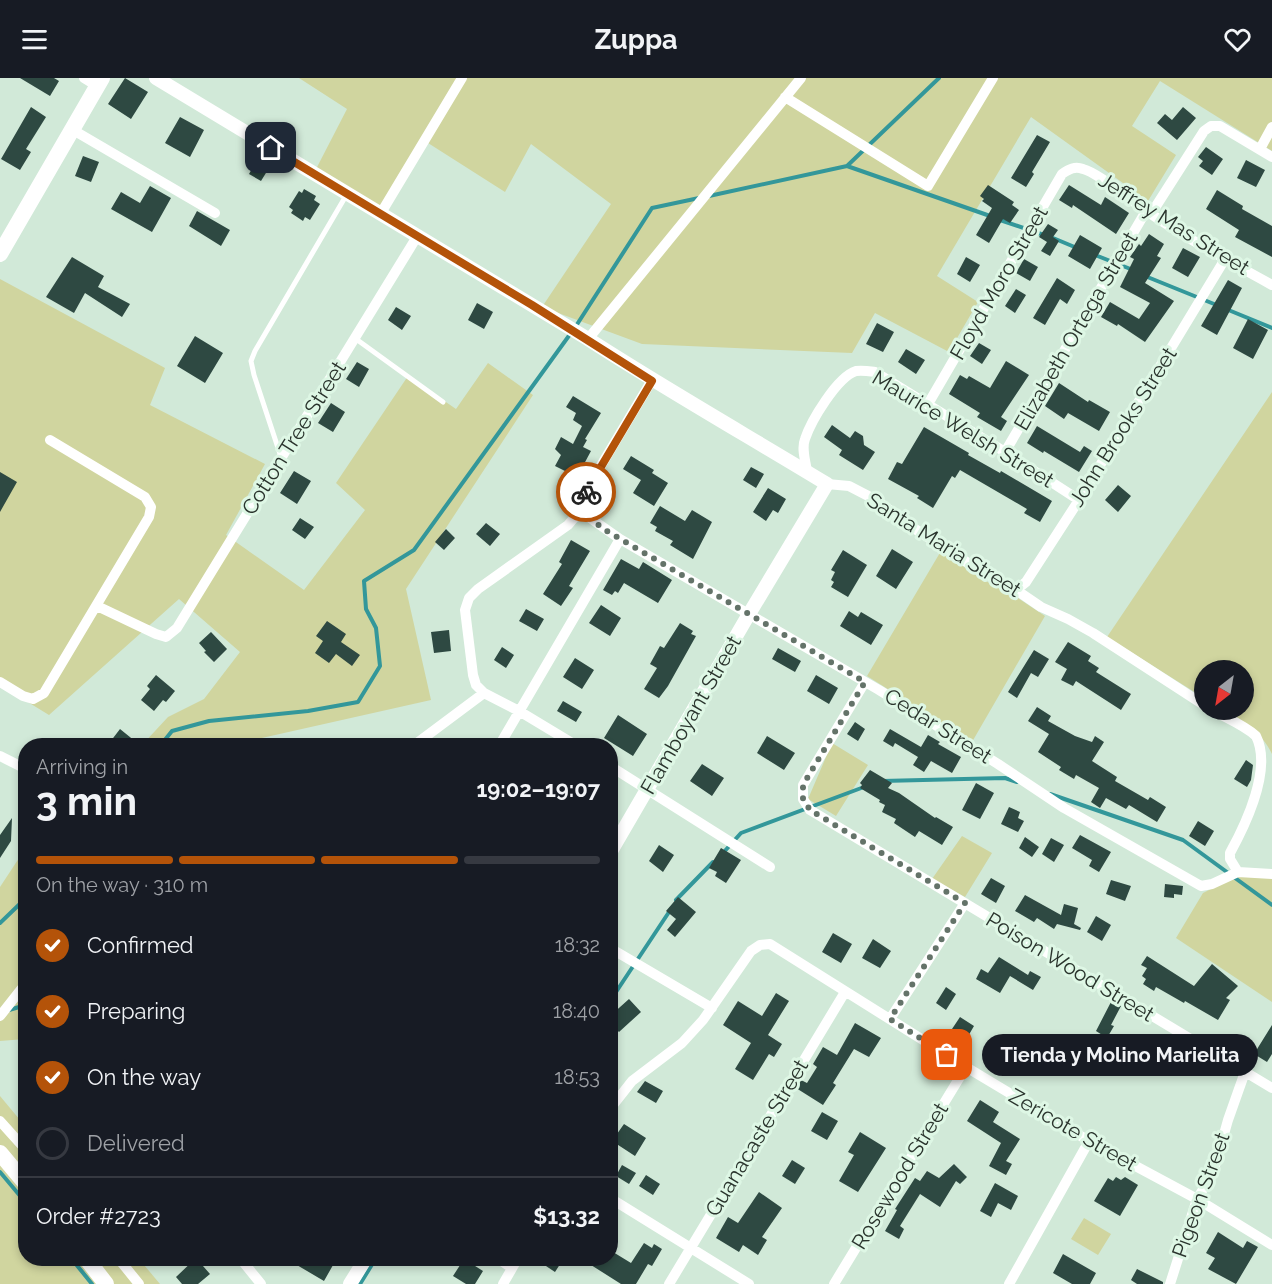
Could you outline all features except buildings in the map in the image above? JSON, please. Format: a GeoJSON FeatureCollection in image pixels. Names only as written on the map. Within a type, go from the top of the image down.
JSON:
{"type":"FeatureCollection","features":[{"type":"Feature","properties":{"kind":"main road"},"geometry":{"type":"LineString","coordinates":[[0,254],[73,130],[94,81]]}},
{"type":"Feature","properties":{"kind":"main road"},"geometry":{"type":"LineString","coordinates":[[0,1152],[18,1174]]}},
{"type":"Feature","properties":{"kind":"main road"},"geometry":{"type":"LineString","coordinates":[[92,1266],[106,1284]]}},
{"type":"Feature","properties":{"kind":"street","name":"Santa Maria Street"},"geometry":{"type":"LineString","coordinates":[[156,78],[418,235],[652,381],[827,484],[849,486],[876,500],[915,529],[975,568],[1016,590],[1041,607],[1093,633],[1194,699]]}},
{"type":"Feature","properties":{"kind":"street"},"geometry":{"type":"LineString","coordinates":[[381,213],[462,78]]}},
{"type":"Feature","properties":{"kind":"street"},"geometry":{"type":"LineString","coordinates":[[588,339],[801,78]]}},
{"type":"Feature","properties":{"kind":"street"},"geometry":{"type":"LineString","coordinates":[[785,97],[928,186],[993,78]]}},
{"type":"Feature","properties":{"kind":"street","name":"Elizabeth Ortega Street"},"geometry":{"type":"LineString","coordinates":[[1005,452],[1149,213],[1204,131],[1211,126],[1220,126],[1260,149]]}},
{"type":"Feature","properties":{"kind":"street"},"geometry":{"type":"LineString","coordinates":[[1272,127],[1260,149],[1272,156]]}},
{"type":"Feature","properties":{"kind":"street"},"geometry":{"type":"LineString","coordinates":[[73,130],[215,213]]}},
{"type":"Feature","properties":{"kind":"street","name":"Jeffrey Mas Street"},"geometry":{"type":"LineString","coordinates":[[1074,168],[1090,171],[1149,213],[1225,260],[1272,285]]}},
{"type":"Feature","properties":{"kind":"street","name":"Floyd Moro Street"},"geometry":{"type":"LineString","coordinates":[[928,404],[1062,174],[1074,168]]}},
{"type":"Feature","properties":{"kind":"street","name":"Cotton Tree Street"},"geometry":{"type":"LineString","coordinates":[[97,606],[166,637],[177,628],[418,235]]}},
{"type":"Feature","properties":{"kind":"street","name":"John Brooks Street"},"geometry":{"type":"LineString","coordinates":[[1016,590],[1026,582],[1078,500],[1225,260]]}},
{"type":"Feature","properties":{"kind":"street","name":"Maurice Welsh Street"},"geometry":{"type":"LineString","coordinates":[[807,472],[804,440],[829,395],[841,381],[854,372],[875,372],[1078,500]]}},
{"type":"Feature","properties":{"kind":"street"},"geometry":{"type":"LineString","coordinates":[[564,738],[484,693],[476,685],[465,610],[469,598],[478,589],[568,525],[580,511],[590,484],[652,381]]}},
{"type":"Feature","properties":{"kind":"street"},"geometry":{"type":"LineString","coordinates":[[0,682],[23,696],[33,699],[44,693],[149,517],[151,507],[145,497],[50,440]]}},
{"type":"Feature","properties":{"kind":"street","name":"Flamboyant Street"},"geometry":{"type":"LineString","coordinates":[[618,840],[827,484]]}},
{"type":"Feature","properties":{"kind":"street","name":"Cedar Street"},"geometry":{"type":"LineString","coordinates":[[580,511],[620,539],[865,682],[998,764],[1064,808],[1201,886],[1212,884],[1238,872],[1272,874]]}},
{"type":"Feature","properties":{"kind":"street"},"geometry":{"type":"LineString","coordinates":[[504,738],[620,539]]}},
{"type":"Feature","properties":{"kind":"street","name":"Poison Wood Street"},"geometry":{"type":"LineString","coordinates":[[865,682],[803,785],[803,799],[810,810],[1272,1088]]}},
{"type":"Feature","properties":{"kind":"street"},"geometry":{"type":"LineString","coordinates":[[424,738],[484,693]]}},
{"type":"Feature","properties":{"kind":"street"},"geometry":{"type":"LineString","coordinates":[[1230,720],[1254,734],[1262,742],[1271,766],[1270,779],[1261,799],[1230,853],[1230,860],[1238,872]]}},
{"type":"Feature","properties":{"kind":"street"},"geometry":{"type":"LineString","coordinates":[[0,756],[18,765]]}},
{"type":"Feature","properties":{"kind":"street"},"geometry":{"type":"LineString","coordinates":[[618,771],[770,867]]}},
{"type":"Feature","properties":{"kind":"street"},"geometry":{"type":"LineString","coordinates":[[890,1019],[965,903]]}},
{"type":"Feature","properties":{"kind":"street","name":"Zericote Street"},"geometry":{"type":"LineString","coordinates":[[618,1099],[632,1081],[682,1043],[703,1020],[751,951],[760,945],[770,944],[1089,1141],[1197,1199],[1272,1245]]}},
{"type":"Feature","properties":{"kind":"street"},"geometry":{"type":"LineString","coordinates":[[618,953],[711,1008]]}},
{"type":"Feature","properties":{"kind":"street","name":"Guanacaste Street"},"geometry":{"type":"LineString","coordinates":[[669,1284],[845,992]]}},
{"type":"Feature","properties":{"kind":"street"},"geometry":{"type":"LineString","coordinates":[[0,1016],[18,993]]}},
{"type":"Feature","properties":{"kind":"street","name":"Rosewood Street"},"geometry":{"type":"LineString","coordinates":[[834,1284],[966,1067]]}},
{"type":"Feature","properties":{"kind":"street","name":"Pigeon Street"},"geometry":{"type":"LineString","coordinates":[[1170,1284],[1197,1199],[1214,1173],[1228,1120],[1245,1072]]}},
{"type":"Feature","properties":{"kind":"street"},"geometry":{"type":"LineString","coordinates":[[0,1121],[18,1141]]}},
{"type":"Feature","properties":{"kind":"street"},"geometry":{"type":"LineString","coordinates":[[1009,1284],[1089,1141]]}},
{"type":"Feature","properties":{"kind":"street"},"geometry":{"type":"LineString","coordinates":[[618,1203],[692,1246],[749,1284]]}},
{"type":"Feature","properties":{"kind":"street"},"geometry":{"type":"LineString","coordinates":[[124,1266],[139,1284]]}},
{"type":"Feature","properties":{"kind":"street"},"geometry":{"type":"LineString","coordinates":[[246,1266],[261,1284]]}},
{"type":"Feature","properties":{"kind":"street"},"geometry":{"type":"LineString","coordinates":[[350,1284],[361,1266]]}},
{"type":"Feature","properties":{"kind":"street"},"geometry":{"type":"LineString","coordinates":[[503,1284],[513,1266]]}},
{"type":"Feature","properties":{"kind":"lane"},"geometry":{"type":"LineString","coordinates":[[282,458],[251,361],[347,194]]}},
{"type":"Feature","properties":{"kind":"lane"},"geometry":{"type":"LineString","coordinates":[[356,339],[443,402]]}},
{"type":"Feature","properties":{"kind":"green space"},"geometry":{"type":"Polygon","coordinates":[[[299,78],[1272,78],[1272,151],[1160,81],[1132,126],[1176,155],[1148,201],[1031,117],[937,276],[978,302],[949,352],[875,313],[852,353],[642,344],[542,307],[611,204],[531,144],[505,192],[428,143],[385,210],[315,171],[347,109],[299,78]]]}},
{"type":"Feature","properties":{"kind":"green space"},"geometry":{"type":"Polygon","coordinates":[[[0,279],[165,368],[150,405],[265,464],[226,535],[304,590],[365,510],[336,483],[408,376],[456,409],[488,363],[533,395],[406,589],[431,700],[262,738],[148,738],[168,717],[204,699],[240,652],[179,599],[49,715],[0,685],[0,279]]]}},
{"type":"Feature","properties":{"kind":"green space"},"geometry":{"type":"Polygon","coordinates":[[[1272,392],[1272,754],[1263,740],[1239,720],[1254,720],[1254,660],[1194,660],[1194,692],[1107,637],[1272,392]]]}},
{"type":"Feature","properties":{"kind":"green space"},"geometry":{"type":"Polygon","coordinates":[[[941,551],[980,578],[1015,596],[1045,616],[972,742],[867,676],[941,551]]]}},
{"type":"Feature","properties":{"kind":"green space"},"geometry":{"type":"Polygon","coordinates":[[[832,743],[868,765],[836,816],[808,799],[832,743]]]}},
{"type":"Feature","properties":{"kind":"green space"},"geometry":{"type":"Polygon","coordinates":[[[962,836],[992,853],[965,897],[932,879],[962,836]]]}},
{"type":"Feature","properties":{"kind":"green space"},"geometry":{"type":"Polygon","coordinates":[[[18,860],[18,1040],[0,1041],[0,887],[18,860]]]}},
{"type":"Feature","properties":{"kind":"green space"},"geometry":{"type":"Polygon","coordinates":[[[1235,877],[1272,877],[1272,1002],[1176,938],[1203,893],[1235,877]]]}},
{"type":"Feature","properties":{"kind":"green space"},"geometry":{"type":"Polygon","coordinates":[[[0,1096],[18,1118],[18,1266],[145,1266],[160,1284],[0,1284],[0,1096]]]}},
{"type":"Feature","properties":{"kind":"green space"},"geometry":{"type":"Polygon","coordinates":[[[1084,1218],[1111,1234],[1098,1255],[1071,1239],[1084,1218]]]}},
{"type":"Feature","properties":{"kind":"waterway"},"geometry":{"type":"LineString","coordinates":[[847,166],[939,78]]}},
{"type":"Feature","properties":{"kind":"waterway"},"geometry":{"type":"LineString","coordinates":[[709,196],[847,166],[993,217]]}},
{"type":"Feature","properties":{"kind":"waterway"},"geometry":{"type":"LineString","coordinates":[[166,738],[172,731],[209,721],[308,711],[358,702],[380,666],[376,628],[366,609],[364,581],[414,550],[576,326],[652,208],[699,198]]}},
{"type":"Feature","properties":{"kind":"waterway"},"geometry":{"type":"LineString","coordinates":[[1000,220],[1044,235]]}},
{"type":"Feature","properties":{"kind":"waterway"},"geometry":{"type":"LineString","coordinates":[[1053,238],[1077,248]]}},
{"type":"Feature","properties":{"kind":"waterway"},"geometry":{"type":"LineString","coordinates":[[1095,255],[1133,270]]}},
{"type":"Feature","properties":{"kind":"waterway"},"geometry":{"type":"LineString","coordinates":[[1145,276],[1219,306]]}},
{"type":"Feature","properties":{"kind":"waterway"},"geometry":{"type":"LineString","coordinates":[[1226,309],[1272,328]]}},
{"type":"Feature","properties":{"kind":"waterway"},"geometry":{"type":"LineString","coordinates":[[882,781],[1005,778],[1017,782]]}},
{"type":"Feature","properties":{"kind":"waterway"},"geometry":{"type":"LineString","coordinates":[[723,853],[741,833],[864,787]]}},
{"type":"Feature","properties":{"kind":"waterway"},"geometry":{"type":"LineString","coordinates":[[1050,794],[1183,840],[1272,905]]}},
{"type":"Feature","properties":{"kind":"waterway"},"geometry":{"type":"LineString","coordinates":[[676,900],[713,862]]}},
{"type":"Feature","properties":{"kind":"waterway"},"geometry":{"type":"LineString","coordinates":[[0,923],[18,906]]}},
{"type":"Feature","properties":{"kind":"waterway"},"geometry":{"type":"LineString","coordinates":[[618,989],[671,909]]}},
{"type":"Feature","properties":{"kind":"waterway"},"geometry":{"type":"LineString","coordinates":[[9,1010],[18,1007]]}},
{"type":"Feature","properties":{"kind":"waterway"},"geometry":{"type":"LineString","coordinates":[[0,1172],[18,1193]]}},
{"type":"Feature","properties":{"kind":"waterway"},"geometry":{"type":"LineString","coordinates":[[77,1266],[92,1284]]}},
{"type":"Feature","properties":{"kind":"waterway"},"geometry":{"type":"LineString","coordinates":[[360,1284],[371,1266]]}},
{"type":"Feature","properties":{"kind":"way so far"},"geometry":{"type":"LineString","coordinates":[[586,492],[580,511],[605,530],[865,682],[803,785],[803,799],[810,810],[965,903],[890,1019],[947,1055]]}},
{"type":"Feature","properties":{"kind":"place","name":"Tienda y Molino Marielita"},"geometry":{"type":"Point","coordinates":[947,1055]}},
{"type":"Feature","properties":{"kind":"route"},"geometry":{"type":"LineString","coordinates":[[271,148],[418,235],[652,381],[586,492]]}}]}
